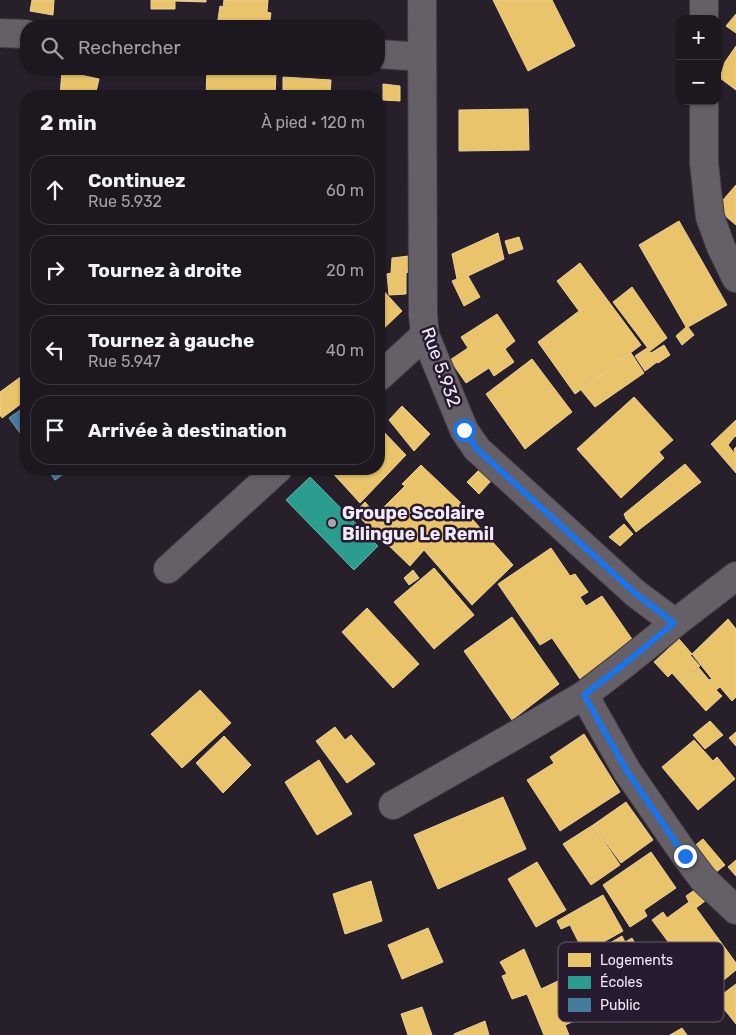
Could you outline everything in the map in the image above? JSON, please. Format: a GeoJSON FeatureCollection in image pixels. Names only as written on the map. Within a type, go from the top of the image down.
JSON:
{"type":"FeatureCollection","features":[{"type":"Feature","properties":{"kind":"street","name":"Rue 5.932"},"geometry":{"type":"LineString","coordinates":[[422,0],[423,305],[425,335],[464,430],[477,449],[635,593],[674,623]]}},
{"type":"Feature","properties":{"kind":"street"},"geometry":{"type":"LineString","coordinates":[[704,0],[704,15]]}},
{"type":"Feature","properties":{"kind":"street"},"geometry":{"type":"LineString","coordinates":[[0,33],[20,34]]}},
{"type":"Feature","properties":{"kind":"street"},"geometry":{"type":"LineString","coordinates":[[385,54],[422,57]]}},
{"type":"Feature","properties":{"kind":"street"},"geometry":{"type":"LineString","coordinates":[[704,105],[704,163],[710,217],[721,247],[736,278]]}},
{"type":"Feature","properties":{"kind":"street"},"geometry":{"type":"LineString","coordinates":[[385,372],[425,335]]}},
{"type":"Feature","properties":{"kind":"street"},"geometry":{"type":"LineString","coordinates":[[168,569],[271,475]]}},
{"type":"Feature","properties":{"kind":"street"},"geometry":{"type":"LineString","coordinates":[[393,805],[584,695],[736,576]]}},
{"type":"Feature","properties":{"kind":"street"},"geometry":{"type":"LineString","coordinates":[[584,695],[627,771],[685,856],[703,879],[736,910]]}},
{"type":"Feature","properties":{"kind":"building: Logements"},"geometry":{"type":"Polygon","coordinates":[[[32,0],[54,0],[53,15],[30,11],[32,0]]]}},
{"type":"Feature","properties":{"kind":"building: Logements"},"geometry":{"type":"Polygon","coordinates":[[[151,0],[206,0],[206,2],[175,1],[175,9],[151,9],[151,0]]]}},
{"type":"Feature","properties":{"kind":"building: Logements"},"geometry":{"type":"Polygon","coordinates":[[[224,0],[268,0],[267,12],[271,13],[270,20],[218,20],[220,6],[223,7],[224,0]]]}},
{"type":"Feature","properties":{"kind":"building: Logements"},"geometry":{"type":"Polygon","coordinates":[[[493,0],[552,0],[575,46],[528,71],[493,0]]]}},
{"type":"Feature","properties":{"kind":"building: Logements"},"geometry":{"type":"Polygon","coordinates":[[[736,14],[736,33],[726,26],[736,14]]]}},
{"type":"Feature","properties":{"kind":"building: Logements"},"geometry":{"type":"Polygon","coordinates":[[[736,46],[736,90],[721,79],[725,62],[736,46]]]}},
{"type":"Feature","properties":{"kind":"building: Logements"},"geometry":{"type":"Polygon","coordinates":[[[62,75],[80,75],[99,79],[96,90],[60,90],[62,75]]]}},
{"type":"Feature","properties":{"kind":"building: Logements"},"geometry":{"type":"Polygon","coordinates":[[[207,75],[276,75],[275,90],[206,90],[207,75]]]}},
{"type":"Feature","properties":{"kind":"building: Logements"},"geometry":{"type":"Polygon","coordinates":[[[283,77],[331,80],[330,90],[283,90],[283,77]]]}},
{"type":"Feature","properties":{"kind":"building: Logements"},"geometry":{"type":"Polygon","coordinates":[[[383,84],[400,86],[400,101],[385,100],[385,90],[383,90],[383,84]]]}},
{"type":"Feature","properties":{"kind":"building: Logements"},"geometry":{"type":"Polygon","coordinates":[[[528,109],[529,150],[459,151],[459,110],[528,109]]]}},
{"type":"Feature","properties":{"kind":"building: Logements"},"geometry":{"type":"Polygon","coordinates":[[[736,185],[736,225],[716,208],[736,185]]]}},
{"type":"Feature","properties":{"kind":"building: Logements"},"geometry":{"type":"Polygon","coordinates":[[[679,221],[727,305],[688,327],[694,335],[682,345],[676,336],[686,327],[639,245],[679,221]]]}},
{"type":"Feature","properties":{"kind":"building: Logements"},"geometry":{"type":"Polygon","coordinates":[[[498,233],[504,259],[468,276],[480,297],[464,306],[452,281],[457,279],[452,254],[498,233]]]}},
{"type":"Feature","properties":{"kind":"building: Logements"},"geometry":{"type":"Polygon","coordinates":[[[519,237],[523,249],[509,254],[505,241],[519,237]]]}},
{"type":"Feature","properties":{"kind":"building: Logements"},"geometry":{"type":"Polygon","coordinates":[[[409,256],[408,272],[406,273],[406,294],[389,295],[387,274],[391,273],[392,258],[409,256]]]}},
{"type":"Feature","properties":{"kind":"building: Logements"},"geometry":{"type":"Polygon","coordinates":[[[580,263],[641,345],[575,394],[538,342],[579,311],[557,281],[580,263]]]}},
{"type":"Feature","properties":{"kind":"building: Logements"},"geometry":{"type":"Polygon","coordinates":[[[632,287],[667,338],[650,351],[613,302],[632,287]]]}},
{"type":"Feature","properties":{"kind":"building: Logements"},"geometry":{"type":"Polygon","coordinates":[[[385,293],[402,311],[385,327],[385,293]]]}},
{"type":"Feature","properties":{"kind":"building: Logements"},"geometry":{"type":"Polygon","coordinates":[[[497,314],[515,341],[505,349],[514,362],[494,376],[489,368],[466,383],[450,360],[468,348],[461,337],[497,314]]]}},
{"type":"Feature","properties":{"kind":"building: Logements"},"geometry":{"type":"Polygon","coordinates":[[[664,345],[670,355],[645,371],[635,356],[647,348],[651,353],[664,345]]]}},
{"type":"Feature","properties":{"kind":"building: Logements"},"geometry":{"type":"Polygon","coordinates":[[[631,353],[644,373],[595,407],[581,390],[631,353]]]}},
{"type":"Feature","properties":{"kind":"building: Logements"},"geometry":{"type":"Polygon","coordinates":[[[532,359],[572,412],[525,449],[486,394],[532,359]]]}},
{"type":"Feature","properties":{"kind":"building: Logements"},"geometry":{"type":"Polygon","coordinates":[[[20,377],[20,404],[2,418],[0,415],[0,392],[20,377]]]}},
{"type":"Feature","properties":{"kind":"building: Logements"},"geometry":{"type":"Polygon","coordinates":[[[634,397],[673,440],[659,452],[664,458],[621,498],[577,449],[634,397]]]}},
{"type":"Feature","properties":{"kind":"building: Logements"},"geometry":{"type":"Polygon","coordinates":[[[402,406],[430,434],[414,451],[389,420],[402,406]]]}},
{"type":"Feature","properties":{"kind":"building: Logements"},"geometry":{"type":"Polygon","coordinates":[[[736,420],[736,437],[728,445],[735,454],[734,449],[736,447],[736,473],[711,444],[736,420]]]}},
{"type":"Feature","properties":{"kind":"building: Logements"},"geometry":{"type":"Polygon","coordinates":[[[385,433],[406,455],[360,503],[334,475],[385,475],[385,433]]]}},
{"type":"Feature","properties":{"kind":"building: Logements"},"geometry":{"type":"Polygon","coordinates":[[[685,464],[701,482],[636,532],[624,514],[685,464]]]}},
{"type":"Feature","properties":{"kind":"building: Logements"},"geometry":{"type":"Polygon","coordinates":[[[421,465],[463,505],[458,510],[461,513],[466,512],[513,565],[472,605],[424,550],[410,566],[355,513],[365,502],[376,515],[405,486],[402,484],[421,465]]]}},
{"type":"Feature","properties":{"kind":"building: Logements"},"geometry":{"type":"Polygon","coordinates":[[[480,469],[491,481],[479,494],[467,482],[480,469]]]}},
{"type":"Feature","properties":{"kind":"building: Logements"},"geometry":{"type":"Polygon","coordinates":[[[624,524],[633,534],[620,546],[609,537],[624,524]]]}},
{"type":"Feature","properties":{"kind":"building: Logements"},"geometry":{"type":"Polygon","coordinates":[[[551,548],[570,576],[575,574],[588,592],[580,597],[586,606],[602,596],[634,642],[580,679],[552,638],[540,645],[498,584],[551,548]]]}},
{"type":"Feature","properties":{"kind":"building: Logements"},"geometry":{"type":"Polygon","coordinates":[[[434,568],[474,615],[434,649],[394,602],[434,568]]]}},
{"type":"Feature","properties":{"kind":"building: Logements"},"geometry":{"type":"Polygon","coordinates":[[[413,570],[419,578],[409,585],[404,578],[413,570]]]}},
{"type":"Feature","properties":{"kind":"building: Logements"},"geometry":{"type":"Polygon","coordinates":[[[367,608],[419,664],[393,688],[342,632],[367,608]]]}},
{"type":"Feature","properties":{"kind":"building: Logements"},"geometry":{"type":"Polygon","coordinates":[[[512,617],[559,684],[512,720],[464,651],[512,617]]]}},
{"type":"Feature","properties":{"kind":"building: Logements"},"geometry":{"type":"Polygon","coordinates":[[[728,619],[736,629],[736,697],[732,701],[720,687],[716,690],[722,696],[706,711],[681,683],[699,668],[709,680],[712,679],[692,654],[728,619]]]}},
{"type":"Feature","properties":{"kind":"building: Logements"},"geometry":{"type":"Polygon","coordinates":[[[679,639],[700,666],[681,683],[672,673],[668,677],[654,662],[679,639]]]}},
{"type":"Feature","properties":{"kind":"building: Logements"},"geometry":{"type":"Polygon","coordinates":[[[200,690],[231,723],[182,768],[151,734],[200,690]]]}},
{"type":"Feature","properties":{"kind":"building: Logements"},"geometry":{"type":"Polygon","coordinates":[[[710,721],[723,735],[705,749],[693,735],[710,721]]]}},
{"type":"Feature","properties":{"kind":"building: Logements"},"geometry":{"type":"Polygon","coordinates":[[[335,727],[345,740],[351,735],[375,764],[347,783],[316,741],[335,727]]]}},
{"type":"Feature","properties":{"kind":"building: Logements"},"geometry":{"type":"Polygon","coordinates":[[[736,732],[736,746],[729,738],[736,732]]]}},
{"type":"Feature","properties":{"kind":"building: Logements"},"geometry":{"type":"Polygon","coordinates":[[[584,734],[620,792],[560,831],[527,780],[554,763],[550,757],[584,734]]]}},
{"type":"Feature","properties":{"kind":"building: Logements"},"geometry":{"type":"Polygon","coordinates":[[[224,736],[251,765],[223,793],[196,763],[224,736]]]}},
{"type":"Feature","properties":{"kind":"building: Logements"},"geometry":{"type":"Polygon","coordinates":[[[694,740],[713,761],[717,757],[735,779],[698,810],[662,767],[694,740]]]}},
{"type":"Feature","properties":{"kind":"building: Logements"},"geometry":{"type":"Polygon","coordinates":[[[319,760],[352,814],[317,835],[285,782],[319,760]]]}},
{"type":"Feature","properties":{"kind":"building: Logements"},"geometry":{"type":"Polygon","coordinates":[[[503,797],[526,849],[438,889],[414,835],[503,797]]]}},
{"type":"Feature","properties":{"kind":"building: Logements"},"geometry":{"type":"Polygon","coordinates":[[[626,802],[653,840],[621,863],[593,825],[626,802]]]}},
{"type":"Feature","properties":{"kind":"building: Logements"},"geometry":{"type":"Polygon","coordinates":[[[593,825],[620,865],[591,885],[563,844],[593,825]]]}},
{"type":"Feature","properties":{"kind":"building: Logements"},"geometry":{"type":"Polygon","coordinates":[[[703,839],[725,865],[709,878],[687,852],[703,839]]]}},
{"type":"Feature","properties":{"kind":"building: Logements"},"geometry":{"type":"Polygon","coordinates":[[[651,852],[676,888],[644,910],[647,916],[630,927],[603,885],[651,852]]]}},
{"type":"Feature","properties":{"kind":"building: Logements"},"geometry":{"type":"Polygon","coordinates":[[[736,860],[736,876],[728,867],[736,860]]]}},
{"type":"Feature","properties":{"kind":"building: Logements"},"geometry":{"type":"Polygon","coordinates":[[[537,862],[566,910],[536,927],[508,879],[537,862]]]}},
{"type":"Feature","properties":{"kind":"building: Logements"},"geometry":{"type":"Polygon","coordinates":[[[371,881],[382,921],[345,934],[333,894],[371,881]]]}},
{"type":"Feature","properties":{"kind":"building: Logements"},"geometry":{"type":"Polygon","coordinates":[[[696,889],[705,901],[696,908],[721,942],[668,942],[652,920],[663,912],[667,918],[689,902],[686,896],[696,889]]]}},
{"type":"Feature","properties":{"kind":"building: Logements"},"geometry":{"type":"Polygon","coordinates":[[[603,895],[623,931],[604,942],[578,942],[570,925],[561,929],[557,921],[603,895]]]}},
{"type":"Feature","properties":{"kind":"building: Logements"},"geometry":{"type":"Polygon","coordinates":[[[428,928],[443,962],[402,979],[388,945],[428,928]]]}},
{"type":"Feature","properties":{"kind":"building: Logements"},"geometry":{"type":"Polygon","coordinates":[[[622,936],[625,942],[612,942],[622,936]]]}},
{"type":"Feature","properties":{"kind":"building: Logements"},"geometry":{"type":"Polygon","coordinates":[[[632,938],[634,942],[625,942],[632,938]]]}},
{"type":"Feature","properties":{"kind":"building: Logements"},"geometry":{"type":"Polygon","coordinates":[[[724,946],[736,963],[736,970],[724,980],[724,946]]]}},
{"type":"Feature","properties":{"kind":"building: Logements"},"geometry":{"type":"Polygon","coordinates":[[[524,949],[541,989],[558,981],[558,1022],[572,1022],[565,1025],[569,1035],[544,1035],[527,994],[512,999],[502,976],[507,974],[500,962],[524,949]]]}},
{"type":"Feature","properties":{"kind":"building: Logements"},"geometry":{"type":"Polygon","coordinates":[[[736,984],[736,1024],[724,1009],[724,993],[736,984]]]}},
{"type":"Feature","properties":{"kind":"building: Logements"},"geometry":{"type":"Polygon","coordinates":[[[422,1007],[432,1035],[408,1035],[401,1014],[422,1007]]]}},
{"type":"Feature","properties":{"kind":"building: Logements"},"geometry":{"type":"Polygon","coordinates":[[[485,1021],[489,1035],[454,1035],[454,1034],[485,1021]]]}},
{"type":"Feature","properties":{"kind":"building: Logements"},"geometry":{"type":"Polygon","coordinates":[[[682,1028],[687,1035],[670,1035],[682,1028]]]}},
{"type":"Feature","properties":{"kind":"building: Écoles","name":"Groupe Scolaire Bilingue Le Remil"},"geometry":{"type":"Polygon","coordinates":[[[310,477],[378,546],[354,570],[286,500],[310,477]]]}},
{"type":"Feature","properties":{"kind":"building: Public"},"geometry":{"type":"Polygon","coordinates":[[[20,410],[20,433],[9,418],[20,410]]]}},
{"type":"Feature","properties":{"kind":"building: Public"},"geometry":{"type":"Polygon","coordinates":[[[51,475],[62,475],[55,480],[51,475]]]}},
{"type":"Feature","properties":{"kind":"place","name":"Groupe Scolaire Bilingue Le Remil"},"geometry":{"type":"Point","coordinates":[332,523]}},
{"type":"Feature","properties":{"kind":"route"},"geometry":{"type":"LineString","coordinates":[[464,430],[477,449],[635,593],[674,623],[584,695],[627,771],[685,856]]}}]}
